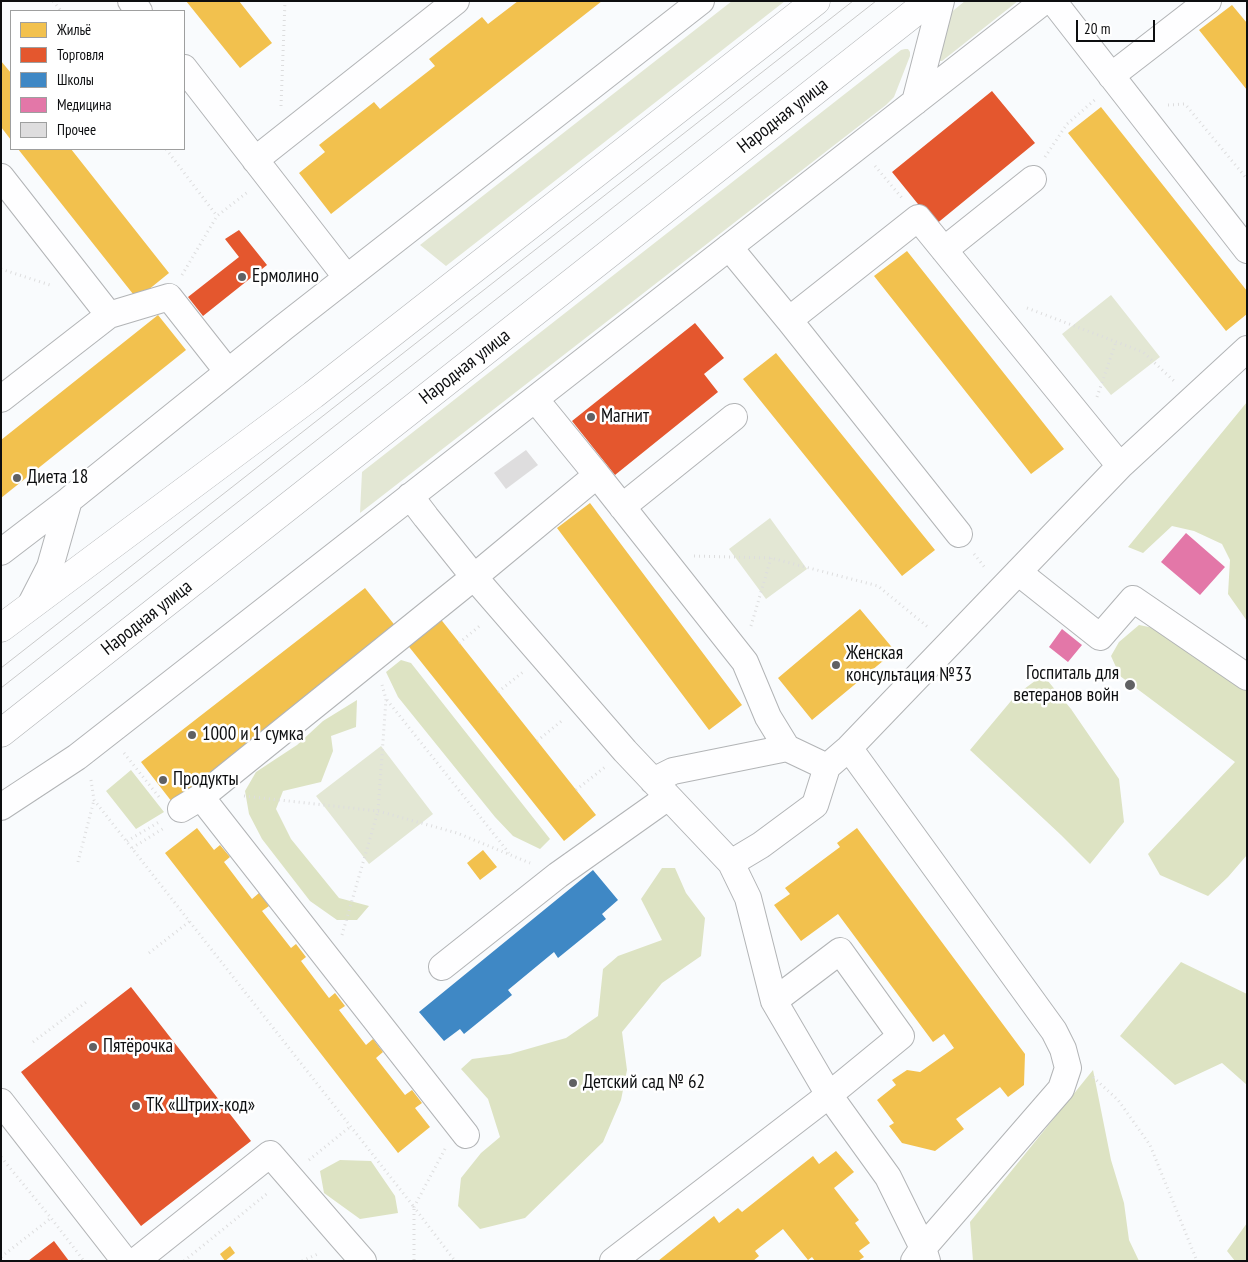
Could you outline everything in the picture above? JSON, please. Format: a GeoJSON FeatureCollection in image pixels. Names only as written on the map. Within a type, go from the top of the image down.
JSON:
{"type":"FeatureCollection","features":[{"type":"Feature","properties":{"kind":"main road"},"geometry":{"type":"LineString","coordinates":[[1,628],[314,395],[816,1]]}},
{"type":"Feature","properties":{"kind":"main road","name":"Народная улица"},"geometry":{"type":"LineString","coordinates":[[1,733],[928,1]]}},
{"type":"Feature","properties":{"kind":"street"},"geometry":{"type":"LineString","coordinates":[[261,168],[280,140],[456,1]]}},
{"type":"Feature","properties":{"kind":"street"},"geometry":{"type":"LineString","coordinates":[[1,552],[347,278],[702,1]]}},
{"type":"Feature","properties":{"kind":"street"},"geometry":{"type":"LineString","coordinates":[[915,102],[941,1]]}},
{"type":"Feature","properties":{"kind":"street"},"geometry":{"type":"LineString","coordinates":[[1,807],[77,757],[1044,1]]}},
{"type":"Feature","properties":{"kind":"street"},"geometry":{"type":"LineString","coordinates":[[1053,1],[1247,250]]}},
{"type":"Feature","properties":{"kind":"street"},"geometry":{"type":"LineString","coordinates":[[1114,79],[1208,1]]}},
{"type":"Feature","properties":{"kind":"street"},"geometry":{"type":"LineString","coordinates":[[185,69],[347,278]]}},
{"type":"Feature","properties":{"kind":"street"},"geometry":{"type":"LineString","coordinates":[[1,176],[110,315]]}},
{"type":"Feature","properties":{"kind":"street"},"geometry":{"type":"LineString","coordinates":[[944,250],[1033,179]]}},
{"type":"Feature","properties":{"kind":"street"},"geometry":{"type":"LineString","coordinates":[[789,320],[918,218],[1120,466]]}},
{"type":"Feature","properties":{"kind":"street"},"geometry":{"type":"LineString","coordinates":[[729,247],[959,534]]}},
{"type":"Feature","properties":{"kind":"street"},"geometry":{"type":"LineString","coordinates":[[1,399],[110,315],[169,297],[228,372]]}},
{"type":"Feature","properties":{"kind":"street"},"geometry":{"type":"LineString","coordinates":[[732,863],[762,846],[816,805],[827,767],[850,748],[1120,466],[1247,349]]}},
{"type":"Feature","properties":{"kind":"street"},"geometry":{"type":"LineString","coordinates":[[535,399],[745,662],[768,717],[787,748],[827,767]]}},
{"type":"Feature","properties":{"kind":"street"},"geometry":{"type":"LineString","coordinates":[[622,506],[734,417]]}},
{"type":"Feature","properties":{"kind":"street"},"geometry":{"type":"LineString","coordinates":[[462,1129],[333,966],[180,812],[374,658],[597,475]]}},
{"type":"Feature","properties":{"kind":"street"},"geometry":{"type":"LineString","coordinates":[[410,496],[474,576],[624,751],[732,863],[748,898],[774,1001],[829,1095],[888,1177],[921,1256],[1061,1089],[1068,1068],[1063,1049],[1054,1031],[850,748]]}},
{"type":"Feature","properties":{"kind":"street"},"geometry":{"type":"LineString","coordinates":[[30,606],[50,567],[69,500]]}},
{"type":"Feature","properties":{"kind":"street"},"geometry":{"type":"LineString","coordinates":[[1018,572],[1100,637],[1133,599],[1247,677]]}},
{"type":"Feature","properties":{"kind":"street"},"geometry":{"type":"LineString","coordinates":[[442,967],[558,875],[661,789],[673,771],[787,748]]}},
{"type":"Feature","properties":{"kind":"street"},"geometry":{"type":"LineString","coordinates":[[613,1261],[829,1095],[901,1036],[840,951],[774,1001]]}},
{"type":"Feature","properties":{"kind":"street"},"geometry":{"type":"LineString","coordinates":[[1,1102],[125,1261]]}},
{"type":"Feature","properties":{"kind":"street"},"geometry":{"type":"LineString","coordinates":[[136,1261],[270,1154],[363,1261]]}},
{"type":"Feature","properties":{"kind":"path"},"geometry":{"type":"LineString","coordinates":[[280,140],[285,1]]}},
{"type":"Feature","properties":{"kind":"path"},"geometry":{"type":"LineString","coordinates":[[1033,179],[1049,150],[1067,124],[1114,79]]}},
{"type":"Feature","properties":{"kind":"path"},"geometry":{"type":"LineString","coordinates":[[1134,106],[1186,104],[1247,179]]}},
{"type":"Feature","properties":{"kind":"path"},"geometry":{"type":"LineString","coordinates":[[167,150],[217,216]]}},
{"type":"Feature","properties":{"kind":"path"},"geometry":{"type":"LineString","coordinates":[[875,165],[918,218]]}},
{"type":"Feature","properties":{"kind":"path"},"geometry":{"type":"LineString","coordinates":[[169,297],[217,216],[261,168]]}},
{"type":"Feature","properties":{"kind":"path"},"geometry":{"type":"LineString","coordinates":[[1019,305],[1143,352],[1193,399]]}},
{"type":"Feature","properties":{"kind":"path"},"geometry":{"type":"LineString","coordinates":[[1087,426],[1116,342]]}},
{"type":"Feature","properties":{"kind":"path"},"geometry":{"type":"LineString","coordinates":[[959,534],[991,575]]}},
{"type":"Feature","properties":{"kind":"path"},"geometry":{"type":"LineString","coordinates":[[660,555],[771,558],[878,586],[949,644]]}},
{"type":"Feature","properties":{"kind":"path"},"geometry":{"type":"LineString","coordinates":[[741,658],[771,558]]}},
{"type":"Feature","properties":{"kind":"path"},"geometry":{"type":"LineString","coordinates":[[333,966],[378,811],[386,699],[374,658]]}},
{"type":"Feature","properties":{"kind":"path"},"geometry":{"type":"LineString","coordinates":[[386,699],[510,855]]}},
{"type":"Feature","properties":{"kind":"path"},"geometry":{"type":"LineString","coordinates":[[537,740],[584,704]]}},
{"type":"Feature","properties":{"kind":"path"},"geometry":{"type":"LineString","coordinates":[[122,750],[180,812]]}},
{"type":"Feature","properties":{"kind":"path"},"geometry":{"type":"LineString","coordinates":[[576,790],[624,751]]}},
{"type":"Feature","properties":{"kind":"path"},"geometry":{"type":"LineString","coordinates":[[78,862],[94,800],[91,775]]}},
{"type":"Feature","properties":{"kind":"path"},"geometry":{"type":"LineString","coordinates":[[243,796],[378,811],[456,833],[558,875]]}},
{"type":"Feature","properties":{"kind":"path"},"geometry":{"type":"LineString","coordinates":[[94,800],[455,1261]]}},
{"type":"Feature","properties":{"kind":"path"},"geometry":{"type":"LineString","coordinates":[[127,841],[180,812]]}},
{"type":"Feature","properties":{"kind":"path"},"geometry":{"type":"LineString","coordinates":[[132,848],[180,812]]}},
{"type":"Feature","properties":{"kind":"path"},"geometry":{"type":"LineString","coordinates":[[149,953],[190,921]]}},
{"type":"Feature","properties":{"kind":"path"},"geometry":{"type":"LineString","coordinates":[[34,1042],[89,1000]]}},
{"type":"Feature","properties":{"kind":"path"},"geometry":{"type":"LineString","coordinates":[[1063,1049],[1118,1100],[1150,1145],[1197,1261]]}},
{"type":"Feature","properties":{"kind":"path"},"geometry":{"type":"LineString","coordinates":[[414,1261],[414,1207],[462,1129]]}},
{"type":"Feature","properties":{"kind":"path"},"geometry":{"type":"LineString","coordinates":[[1,1157],[84,1261]]}},
{"type":"Feature","properties":{"kind":"path"},"geometry":{"type":"LineString","coordinates":[[1,1257],[51,1218]]}},
{"type":"Feature","properties":{"kind":"green space"},"geometry":{"type":"Polygon","coordinates":[[[732,1],[785,1],[446,266],[420,245],[732,1]]]}},
{"type":"Feature","properties":{"kind":"green space"},"geometry":{"type":"Polygon","coordinates":[[[965,1],[1018,1],[942,61],[939,61],[949,14],[965,1]]]}},
{"type":"Feature","properties":{"kind":"green space"},"geometry":{"type":"Polygon","coordinates":[[[908,49],[910,56],[894,97],[886,105],[360,513],[362,472],[901,50],[908,49]]]}},
{"type":"Feature","properties":{"kind":"green space"},"geometry":{"type":"Polygon","coordinates":[[[1111,295],[1160,357],[1111,395],[1062,334],[1111,295]]]}},
{"type":"Feature","properties":{"kind":"green space"},"geometry":{"type":"Polygon","coordinates":[[[1247,402],[1247,621],[1228,594],[1230,560],[1222,544],[1194,531],[1172,526],[1143,553],[1128,547],[1247,402]]]}},
{"type":"Feature","properties":{"kind":"green space"},"geometry":{"type":"Polygon","coordinates":[[[770,518],[807,569],[766,599],[729,549],[770,518]]]}},
{"type":"Feature","properties":{"kind":"green space"},"geometry":{"type":"Polygon","coordinates":[[[1139,625],[1164,630],[1247,689],[1247,855],[1208,896],[1160,875],[1148,854],[1235,762],[1120,676],[1111,656],[1119,642],[1139,625]]]}},
{"type":"Feature","properties":{"kind":"green space"},"geometry":{"type":"Polygon","coordinates":[[[401,660],[411,663],[550,839],[540,849],[513,836],[495,817],[398,697],[386,672],[401,660]]]}},
{"type":"Feature","properties":{"kind":"green space"},"geometry":{"type":"Polygon","coordinates":[[[1043,675],[1071,709],[1119,779],[1124,822],[1090,864],[970,750],[1016,695],[1043,675]]]}},
{"type":"Feature","properties":{"kind":"green space"},"geometry":{"type":"Polygon","coordinates":[[[357,700],[356,727],[331,736],[333,751],[321,782],[283,791],[276,809],[291,839],[339,898],[369,906],[357,920],[337,920],[310,901],[262,839],[249,814],[245,791],[256,772],[297,745],[323,721],[357,700]]]}},
{"type":"Feature","properties":{"kind":"green space"},"geometry":{"type":"Polygon","coordinates":[[[381,746],[433,814],[369,864],[316,796],[381,746]]]}},
{"type":"Feature","properties":{"kind":"green space"},"geometry":{"type":"Polygon","coordinates":[[[131,770],[164,812],[136,829],[106,791],[131,770]]]}},
{"type":"Feature","properties":{"kind":"green space"},"geometry":{"type":"Polygon","coordinates":[[[662,868],[675,868],[686,893],[705,918],[701,956],[662,983],[622,1032],[627,1070],[621,1100],[603,1142],[525,1218],[480,1229],[458,1206],[461,1178],[481,1153],[500,1137],[488,1099],[461,1069],[472,1059],[510,1054],[566,1038],[598,1016],[603,969],[618,956],[662,940],[641,899],[662,868]]]}},
{"type":"Feature","properties":{"kind":"green space"},"geometry":{"type":"Polygon","coordinates":[[[1181,962],[1247,994],[1247,1085],[1222,1063],[1175,1085],[1120,1036],[1181,962]]]}},
{"type":"Feature","properties":{"kind":"green space"},"geometry":{"type":"Polygon","coordinates":[[[1093,1070],[1111,1160],[1124,1203],[1129,1240],[1139,1261],[973,1261],[970,1222],[1093,1070]]]}},
{"type":"Feature","properties":{"kind":"green space"},"geometry":{"type":"Polygon","coordinates":[[[340,1160],[371,1161],[395,1196],[398,1213],[360,1219],[324,1193],[320,1171],[340,1160]]]}},
{"type":"Feature","properties":{"kind":"green space"},"geometry":{"type":"Polygon","coordinates":[[[1247,1223],[1247,1261],[1235,1261],[1227,1251],[1247,1223]]]}},
{"type":"Feature","properties":{"kind":"building: Жильё"},"geometry":{"type":"Polygon","coordinates":[[[186,1],[239,1],[272,43],[240,68],[186,1]]]}},
{"type":"Feature","properties":{"kind":"building: Жильё"},"geometry":{"type":"Polygon","coordinates":[[[518,1],[602,1],[331,214],[299,173],[325,152],[319,145],[374,102],[380,109],[435,66],[429,59],[482,17],[488,24],[518,1]]]}},
{"type":"Feature","properties":{"kind":"building: Жильё"},"geometry":{"type":"Polygon","coordinates":[[[1232,5],[1247,23],[1247,90],[1199,30],[1232,5]]]}},
{"type":"Feature","properties":{"kind":"building: Жильё"},"geometry":{"type":"Polygon","coordinates":[[[1,61],[10,72],[10,139],[1,127],[1,61]]]}},
{"type":"Feature","properties":{"kind":"building: Жильё"},"geometry":{"type":"Polygon","coordinates":[[[1101,107],[1247,291],[1247,314],[1226,331],[1068,133],[1101,107]]]}},
{"type":"Feature","properties":{"kind":"building: Жильё"},"geometry":{"type":"Polygon","coordinates":[[[19,150],[72,150],[169,273],[137,299],[19,150]]]}},
{"type":"Feature","properties":{"kind":"building: Жильё"},"geometry":{"type":"Polygon","coordinates":[[[907,251],[1064,449],[1031,474],[874,276],[907,251]]]}},
{"type":"Feature","properties":{"kind":"building: Жильё"},"geometry":{"type":"Polygon","coordinates":[[[158,315],[186,350],[1,498],[1,440],[158,315]]]}},
{"type":"Feature","properties":{"kind":"building: Жильё"},"geometry":{"type":"Polygon","coordinates":[[[776,353],[935,550],[902,576],[743,379],[776,353]]]}},
{"type":"Feature","properties":{"kind":"building: Жильё"},"geometry":{"type":"Polygon","coordinates":[[[590,503],[742,705],[709,730],[557,528],[590,503]]]}},
{"type":"Feature","properties":{"kind":"building: Жильё"},"geometry":{"type":"Polygon","coordinates":[[[365,588],[397,628],[172,802],[141,762],[365,588]]]}},
{"type":"Feature","properties":{"kind":"building: Жильё","name":"Женская консультация №33"},"geometry":{"type":"Polygon","coordinates":[[[860,609],[895,651],[812,720],[778,678],[860,609]]]}},
{"type":"Feature","properties":{"kind":"building: Жильё"},"geometry":{"type":"Polygon","coordinates":[[[439,617],[596,815],[564,841],[406,643],[439,617]]]}},
{"type":"Feature","properties":{"kind":"building: Жильё"},"geometry":{"type":"Polygon","coordinates":[[[197,828],[214,850],[220,845],[230,857],[224,862],[252,899],[259,893],[269,906],[262,911],[291,948],[296,944],[306,957],[301,961],[329,998],[335,993],[345,1006],[339,1010],[366,1045],[373,1039],[383,1052],[376,1058],[405,1095],[412,1090],[422,1103],[415,1108],[430,1127],[398,1153],[165,853],[197,828]]]}},
{"type":"Feature","properties":{"kind":"building: Жильё"},"geometry":{"type":"Polygon","coordinates":[[[857,828],[1025,1054],[1024,1085],[1008,1097],[1000,1087],[956,1119],[964,1129],[935,1151],[902,1143],[889,1126],[894,1123],[877,1100],[896,1085],[892,1080],[907,1070],[920,1072],[954,1048],[944,1034],[933,1042],[838,914],[801,941],[774,905],[790,894],[785,888],[840,847],[837,843],[857,828]]]}},
{"type":"Feature","properties":{"kind":"building: Жильё"},"geometry":{"type":"Polygon","coordinates":[[[483,850],[497,867],[480,880],[467,863],[483,850]]]}},
{"type":"Feature","properties":{"kind":"building: Жильё"},"geometry":{"type":"Polygon","coordinates":[[[836,1151],[854,1172],[834,1188],[859,1220],[855,1223],[870,1243],[859,1251],[864,1257],[858,1261],[815,1261],[812,1257],[808,1260],[783,1229],[755,1251],[759,1256],[753,1261],[658,1261],[714,1216],[719,1223],[738,1208],[742,1212],[813,1156],[819,1164],[836,1151]]]}},
{"type":"Feature","properties":{"kind":"building: Жильё"},"geometry":{"type":"Polygon","coordinates":[[[230,1246],[235,1253],[225,1261],[220,1254],[230,1246]]]}},
{"type":"Feature","properties":{"kind":"building: Торговля"},"geometry":{"type":"Polygon","coordinates":[[[992,91],[1035,143],[935,225],[892,172],[992,91]]]}},
{"type":"Feature","properties":{"kind":"building: Торговля"},"geometry":{"type":"Polygon","coordinates":[[[239,230],[267,265],[203,316],[188,297],[239,257],[225,239],[239,230]]]}},
{"type":"Feature","properties":{"kind":"building: Торговля"},"geometry":{"type":"Polygon","coordinates":[[[695,323],[724,358],[704,374],[718,392],[615,475],[572,421],[695,323]]]}},
{"type":"Feature","properties":{"kind":"building: Торговля","name":"ТК «Штрих-код»"},"geometry":{"type":"Polygon","coordinates":[[[131,987],[251,1141],[141,1226],[21,1072],[131,987]]]}},
{"type":"Feature","properties":{"kind":"building: Торговля"},"geometry":{"type":"Polygon","coordinates":[[[54,1241],[69,1261],[28,1261],[54,1241]]]}},
{"type":"Feature","properties":{"kind":"building: Школы"},"geometry":{"type":"Polygon","coordinates":[[[593,870],[618,900],[602,914],[606,919],[558,958],[554,952],[508,990],[512,995],[464,1034],[460,1029],[444,1041],[419,1012],[593,870]]]}},
{"type":"Feature","properties":{"kind":"building: Медицина"},"geometry":{"type":"Polygon","coordinates":[[[1186,533],[1225,567],[1200,595],[1161,562],[1186,533]]]}},
{"type":"Feature","properties":{"kind":"building: Медицина"},"geometry":{"type":"Polygon","coordinates":[[[1062,629],[1082,645],[1068,662],[1049,647],[1062,629]]]}},
{"type":"Feature","properties":{"kind":"building: Прочее"},"geometry":{"type":"Polygon","coordinates":[[[526,450],[538,465],[506,489],[494,473],[526,450]]]}},
{"type":"Feature","properties":{"kind":"tram line"},"geometry":{"type":"LineString","coordinates":[[1,668],[853,1]]}},
{"type":"Feature","properties":{"kind":"tram line"},"geometry":{"type":"LineString","coordinates":[[1,688],[876,1]]}},
{"type":"Feature","properties":{"kind":"place","name":"Ермолино"},"geometry":{"type":"Point","coordinates":[242,277]}},
{"type":"Feature","properties":{"kind":"place","name":"Магнит"},"geometry":{"type":"Point","coordinates":[591,417]}},
{"type":"Feature","properties":{"kind":"place","name":"Диета 18"},"geometry":{"type":"Point","coordinates":[17,478]}},
{"type":"Feature","properties":{"kind":"place","name":"Женская консультация №33"},"geometry":{"type":"Point","coordinates":[836,665]}},
{"type":"Feature","properties":{"kind":"place","name":"Госпиталь для ветеранов войн"},"geometry":{"type":"Point","coordinates":[1130,685]}},
{"type":"Feature","properties":{"kind":"place","name":"1000 и 1 сумка"},"geometry":{"type":"Point","coordinates":[192,735]}},
{"type":"Feature","properties":{"kind":"place","name":"Продукты"},"geometry":{"type":"Point","coordinates":[163,780]}},
{"type":"Feature","properties":{"kind":"place","name":"Пятёрочка"},"geometry":{"type":"Point","coordinates":[93,1047]}},
{"type":"Feature","properties":{"kind":"place","name":"Детский сад № 62"},"geometry":{"type":"Point","coordinates":[573,1083]}},
{"type":"Feature","properties":{"kind":"place","name":"ТК «Штрих-код»"},"geometry":{"type":"Point","coordinates":[136,1106]}}]}
